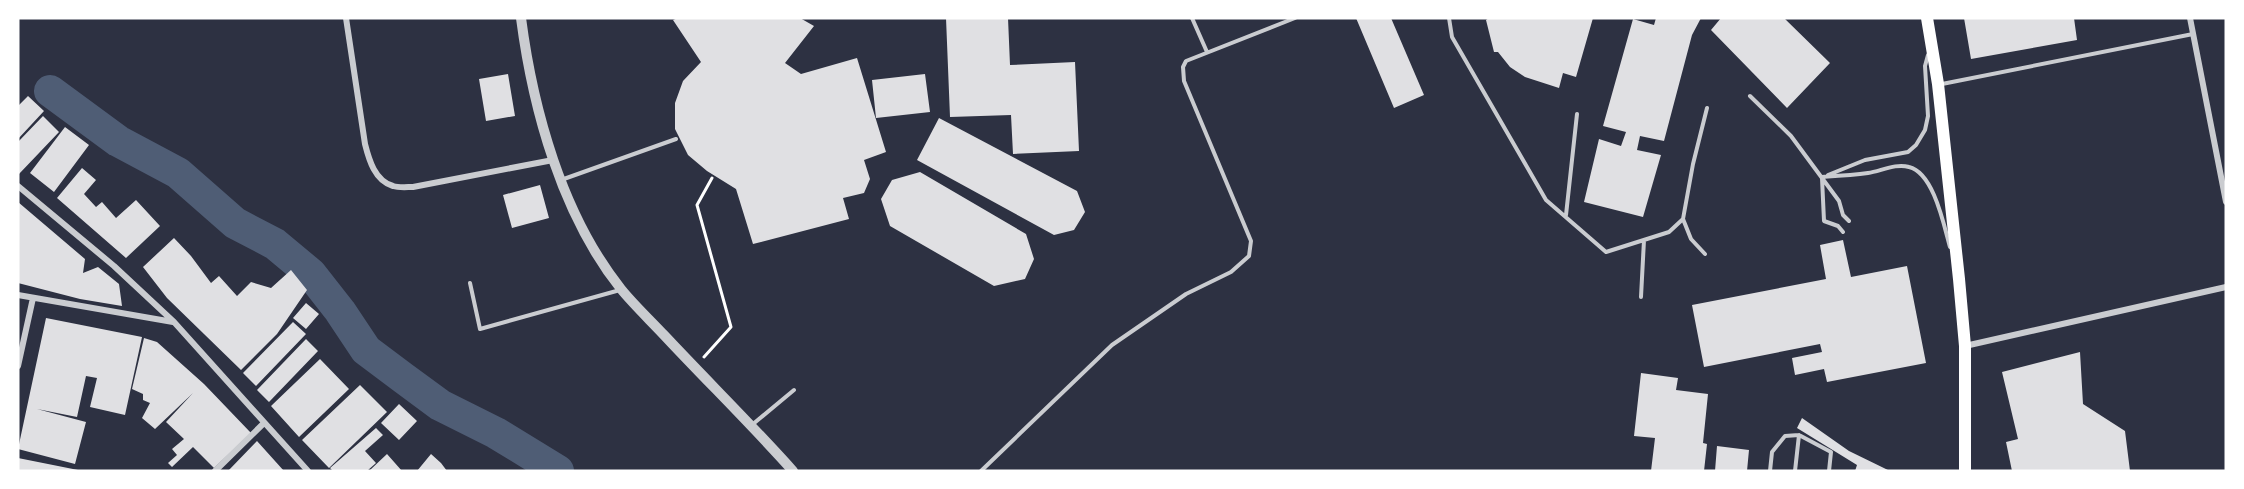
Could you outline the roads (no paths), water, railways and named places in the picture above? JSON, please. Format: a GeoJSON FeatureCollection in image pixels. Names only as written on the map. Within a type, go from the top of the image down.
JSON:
{"type":"FeatureCollection","features":[{"type":"Feature","properties":{"kind":"main road"},"geometry":{"type":"LineString","coordinates":[[1927,18],[1938,84],[1965,346],[1965,471]]}},
{"type":"Feature","properties":{"kind":"street"},"geometry":{"type":"LineString","coordinates":[[346,18],[365,144],[369,162],[380,178],[393,186],[413,187],[553,160]]}},
{"type":"Feature","properties":{"kind":"street"},"geometry":{"type":"LineString","coordinates":[[521,18],[526,54],[553,160],[577,216],[598,255],[621,289],[793,471]]}},
{"type":"Feature","properties":{"kind":"street"},"geometry":{"type":"LineString","coordinates":[[2190,18],[2226,202]]}},
{"type":"Feature","properties":{"kind":"street"},"geometry":{"type":"LineString","coordinates":[[18,186],[114,266],[174,322],[308,471]]}},
{"type":"Feature","properties":{"kind":"street"},"geometry":{"type":"LineString","coordinates":[[1965,346],[2226,287]]}},
{"type":"Feature","properties":{"kind":"street"},"geometry":{"type":"LineString","coordinates":[[18,295],[174,322]]}},
{"type":"Feature","properties":{"kind":"street"},"geometry":{"type":"LineString","coordinates":[[18,366],[33,298]]}},
{"type":"Feature","properties":{"kind":"street"},"geometry":{"type":"LineString","coordinates":[[215,471],[264,423]]}},
{"type":"Feature","properties":{"kind":"lane"},"geometry":{"type":"LineString","coordinates":[[1192,18],[1207,52]]}},
{"type":"Feature","properties":{"kind":"lane"},"geometry":{"type":"LineString","coordinates":[[981,471],[1112,345],[1186,294],[1231,273],[1249,256],[1251,241],[1184,81],[1184,67],[1186,61],[1295,18]]}},
{"type":"Feature","properties":{"kind":"lane"},"geometry":{"type":"LineString","coordinates":[[1449,18],[1452,37],[1546,200],[1606,252],[1670,232],[1683,219]]}},
{"type":"Feature","properties":{"kind":"lane"},"geometry":{"type":"LineString","coordinates":[[1938,84],[2193,34]]}},
{"type":"Feature","properties":{"kind":"lane"},"geometry":{"type":"LineString","coordinates":[[1822,177],[1865,160],[1908,152],[1916,145],[1925,130],[1928,116],[1925,66],[1932,42]]}},
{"type":"Feature","properties":{"kind":"lane"},"geometry":{"type":"LineString","coordinates":[[1750,96],[1791,136],[1839,201],[1843,215],[1849,221]]}},
{"type":"Feature","properties":{"kind":"lane"},"geometry":{"type":"LineString","coordinates":[[1705,254],[1691,239],[1683,219],[1693,164],[1707,108]]}},
{"type":"Feature","properties":{"kind":"lane"},"geometry":{"type":"LineString","coordinates":[[1566,215],[1577,114]]}},
{"type":"Feature","properties":{"kind":"lane"},"geometry":{"type":"LineString","coordinates":[[561,180],[676,140]]}},
{"type":"Feature","properties":{"kind":"lane"},"geometry":{"type":"LineString","coordinates":[[1822,177],[1867,173],[1897,166],[1911,167],[1920,173],[1932,188],[1959,279]]}},
{"type":"Feature","properties":{"kind":"lane"},"geometry":{"type":"LineString","coordinates":[[1822,177],[1824,221],[1838,226],[1844,232]]}},
{"type":"Feature","properties":{"kind":"lane"},"geometry":{"type":"LineString","coordinates":[[1641,297],[1644,240]]}},
{"type":"Feature","properties":{"kind":"lane"},"geometry":{"type":"LineString","coordinates":[[470,284],[480,329],[621,289]]}},
{"type":"Feature","properties":{"kind":"lane"},"geometry":{"type":"LineString","coordinates":[[752,425],[794,390]]}},
{"type":"Feature","properties":{"kind":"lane"},"geometry":{"type":"LineString","coordinates":[[1770,471],[1772,452],[1785,436],[1799,435],[1831,452],[1829,471]]}},
{"type":"Feature","properties":{"kind":"lane"},"geometry":{"type":"LineString","coordinates":[[1795,471],[1799,435]]}},
{"type":"Feature","properties":{"kind":"waterway"},"geometry":{"type":"LineString","coordinates":[[50,91],[118,141],[178,173],[235,223],[275,244],[311,274],[340,311],[366,350],[402,377],[440,405],[496,433],[558,471]]}}]}
